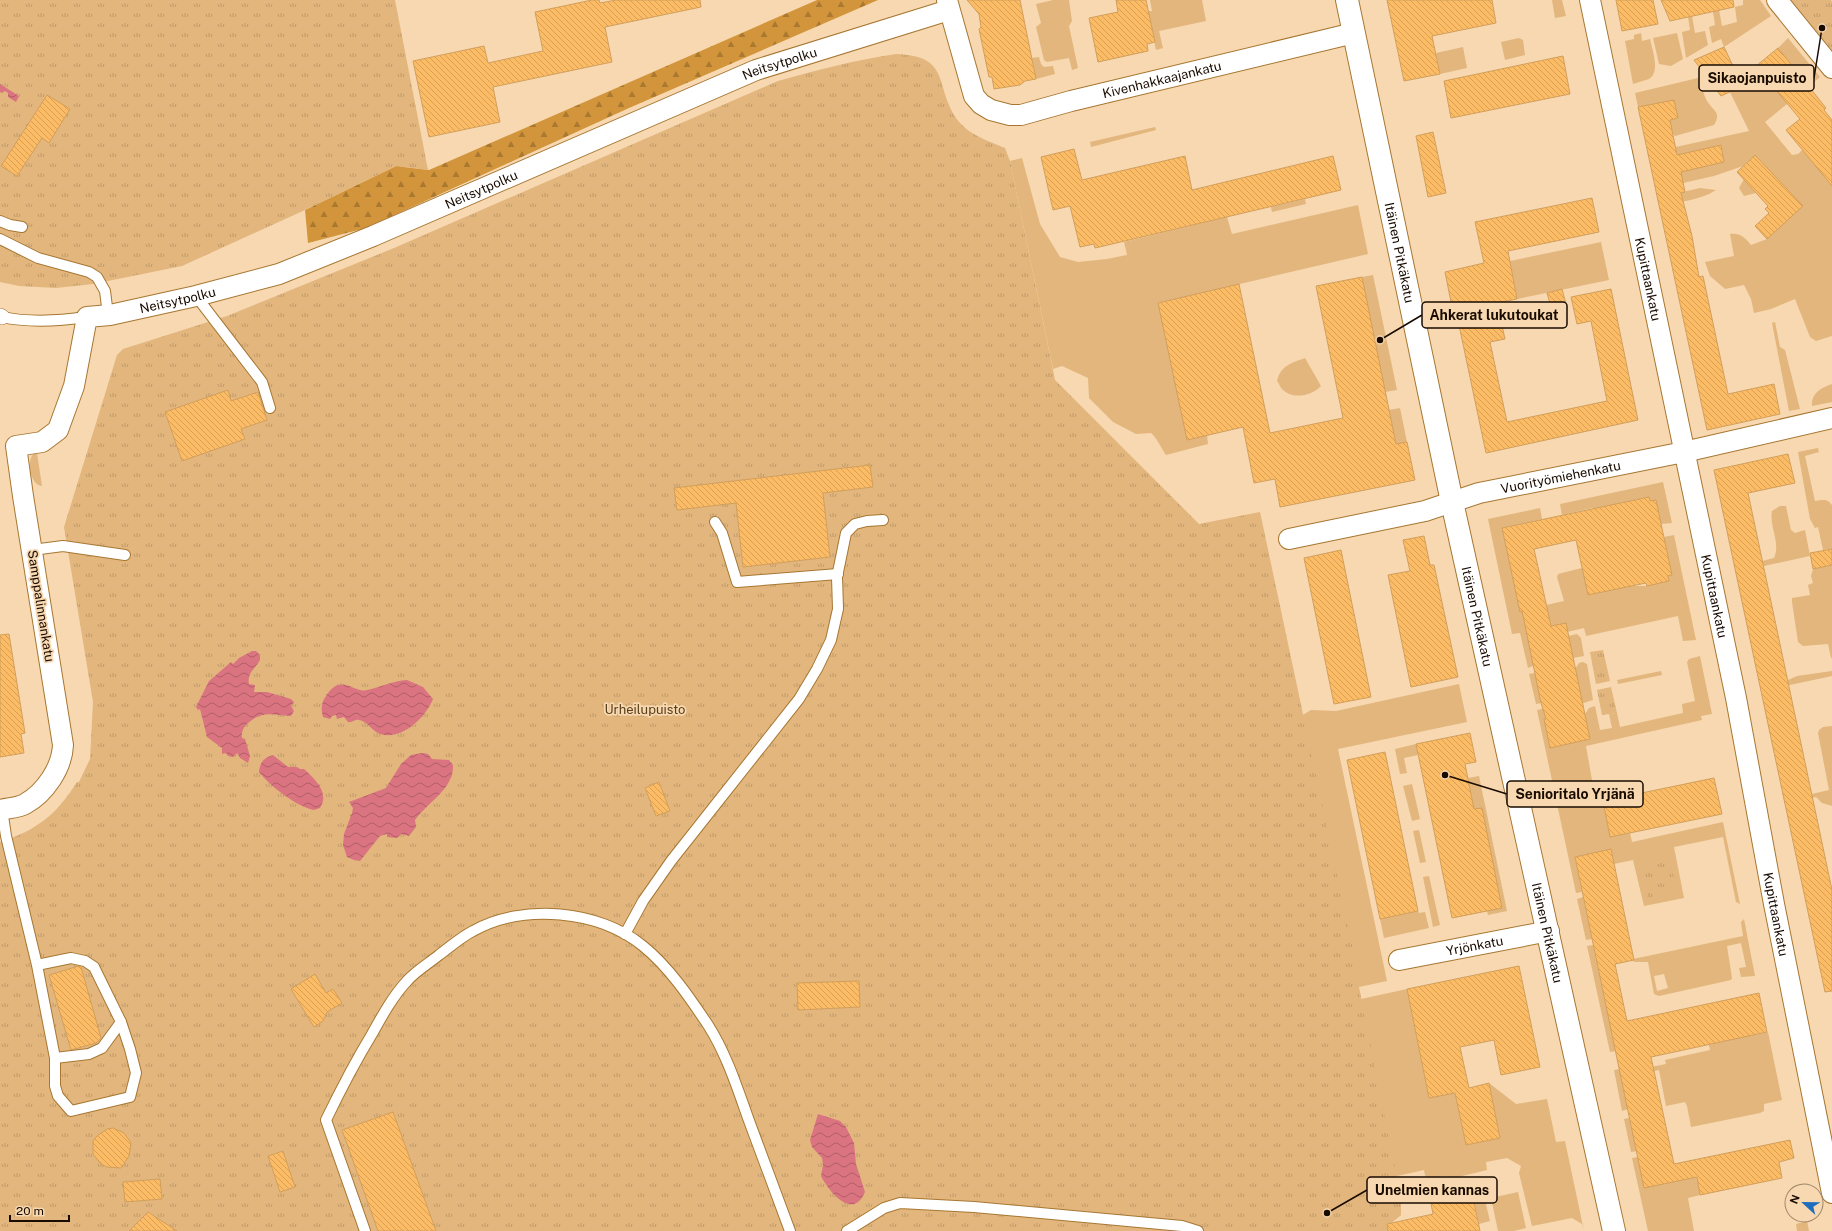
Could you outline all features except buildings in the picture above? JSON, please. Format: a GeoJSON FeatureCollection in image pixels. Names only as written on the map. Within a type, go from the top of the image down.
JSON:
{"type":"FeatureCollection","features":[{"type":"Feature","properties":{"kind":"main road","name":"Itäinen Pitkäkatu"},"geometry":{"type":"LineString","coordinates":[[1347,0],[1452,502],[1549,931],[1614,1231]]}},
{"type":"Feature","properties":{"kind":"street","name":"Kupittaankatu"},"geometry":{"type":"LineString","coordinates":[[1590,0],[1736,698],[1774,904],[1832,1193]]}},
{"type":"Feature","properties":{"kind":"street"},"geometry":{"type":"LineString","coordinates":[[1777,0],[1832,68]]}},
{"type":"Feature","properties":{"kind":"street","name":"Kivenhakkaajankatu"},"geometry":{"type":"LineString","coordinates":[[948,5],[974,96],[982,104],[1000,113],[1021,115],[1071,101],[1354,33]]}},
{"type":"Feature","properties":{"kind":"street","name":"Neitsytpolku"},"geometry":{"type":"LineString","coordinates":[[87,317],[108,315],[196,296],[279,274],[373,236],[756,70],[948,5]]}},
{"type":"Feature","properties":{"kind":"street","name":"Samppalinnankatu"},"geometry":{"type":"LineString","coordinates":[[1,810],[24,804],[34,798],[45,786],[59,765],[63,754],[63,745],[16,446],[42,442],[58,430],[74,386],[87,317]]}},
{"type":"Feature","properties":{"kind":"street","name":"Vuorityömiehenkatu"},"geometry":{"type":"LineString","coordinates":[[1289,539],[1425,511],[1479,493],[1684,452],[1832,418]]}},
{"type":"Feature","properties":{"kind":"street","name":"Yrjönkatu"},"geometry":{"type":"LineString","coordinates":[[1399,960],[1549,931]]}},
{"type":"Feature","properties":{"kind":"lane"},"geometry":{"type":"LineString","coordinates":[[0,221],[10,225],[22,227]]}},
{"type":"Feature","properties":{"kind":"lane"},"geometry":{"type":"LineString","coordinates":[[0,239],[38,258],[89,272],[97,277],[105,291],[108,315]]}},
{"type":"Feature","properties":{"kind":"lane"},"geometry":{"type":"LineString","coordinates":[[196,296],[262,382],[270,408]]}},
{"type":"Feature","properties":{"kind":"lane","name":"Neitsytpolku"},"geometry":{"type":"LineString","coordinates":[[1,317],[14,320],[61,321],[87,317]]}},
{"type":"Feature","properties":{"kind":"lane"},"geometry":{"type":"LineString","coordinates":[[624,934],[643,901],[671,862],[799,699],[817,669],[831,640],[838,609],[838,574],[846,533],[854,524],[867,520],[883,520]]}},
{"type":"Feature","properties":{"kind":"lane"},"geometry":{"type":"LineString","coordinates":[[715,522],[722,533],[737,582],[838,574]]}},
{"type":"Feature","properties":{"kind":"lane"},"geometry":{"type":"LineString","coordinates":[[32,550],[63,546],[125,555]]}},
{"type":"Feature","properties":{"kind":"lane"},"geometry":{"type":"LineString","coordinates":[[1,810],[37,965],[55,1058],[55,1086],[58,1096],[71,1111],[130,1097],[136,1073],[130,1049],[121,1022],[94,967],[85,961],[71,958],[37,965]]}},
{"type":"Feature","properties":{"kind":"lane"},"geometry":{"type":"LineString","coordinates":[[365,1231],[326,1120],[372,1033],[406,982],[419,968],[472,931],[497,920],[518,915],[564,915],[593,921],[624,934],[644,947],[668,972],[709,1026],[728,1065],[790,1231]]}},
{"type":"Feature","properties":{"kind":"lane"},"geometry":{"type":"LineString","coordinates":[[55,1058],[89,1054],[102,1048],[121,1022]]}},
{"type":"Feature","properties":{"kind":"lane"},"geometry":{"type":"LineString","coordinates":[[847,1231],[884,1208],[900,1203],[974,1207],[1182,1226],[1198,1231]]}},
{"type":"Feature","properties":{"kind":"green space"},"geometry":{"type":"Polygon","coordinates":[[[0,0],[395,0],[428,170],[396,166],[305,210],[182,266],[93,284],[56,288],[19,286],[0,282],[0,0]]]}},
{"type":"Feature","properties":{"kind":"green space"},"geometry":{"type":"Polygon","coordinates":[[[817,0],[878,0],[629,108],[366,228],[308,243],[305,210],[396,166],[429,170],[817,0]]]}},
{"type":"Feature","properties":{"kind":"green space"},"geometry":{"type":"Polygon","coordinates":[[[1053,0],[1069,0],[1072,21],[1069,26],[1078,68],[1072,70],[1069,58],[1047,62],[1044,60],[1036,27],[1041,23],[1036,4],[1053,0]]]}},
{"type":"Feature","properties":{"kind":"green space"},"geometry":{"type":"Polygon","coordinates":[[[1150,0],[1202,0],[1206,21],[1159,31],[1163,48],[1156,50],[1148,11],[1152,11],[1150,0]]]}},
{"type":"Feature","properties":{"kind":"green space"},"geometry":{"type":"Polygon","coordinates":[[[1552,0],[1562,0],[1566,16],[1555,18],[1552,0]]]}},
{"type":"Feature","properties":{"kind":"green space"},"geometry":{"type":"Polygon","coordinates":[[[1743,0],[1760,0],[1771,16],[1724,47],[1721,39],[1712,43],[1709,27],[1715,25],[1713,12],[1719,10],[1722,26],[1737,22],[1735,7],[1743,5],[1743,0]]]}},
{"type":"Feature","properties":{"kind":"green space"},"geometry":{"type":"Polygon","coordinates":[[[1789,0],[1831,0],[1832,55],[1789,0]]]}},
{"type":"Feature","properties":{"kind":"green space"},"geometry":{"type":"Polygon","coordinates":[[[1692,16],[1695,33],[1705,31],[1708,45],[1686,58],[1682,32],[1690,30],[1688,17],[1692,16]]]}},
{"type":"Feature","properties":{"kind":"green space"},"geometry":{"type":"Polygon","coordinates":[[[1641,33],[1642,41],[1650,39],[1654,54],[1655,66],[1653,76],[1649,79],[1633,84],[1625,41],[1634,39],[1634,35],[1641,33]]]}},
{"type":"Feature","properties":{"kind":"green space"},"geometry":{"type":"Polygon","coordinates":[[[1677,33],[1683,59],[1671,66],[1659,64],[1653,38],[1677,33]]]}},
{"type":"Feature","properties":{"kind":"green space"},"geometry":{"type":"Polygon","coordinates":[[[1519,38],[1523,40],[1525,55],[1505,60],[1501,42],[1519,38]]]}},
{"type":"Feature","properties":{"kind":"green space"},"geometry":{"type":"Polygon","coordinates":[[[1788,38],[1820,77],[1765,122],[1792,155],[1798,154],[1803,149],[1832,157],[1832,169],[1824,176],[1832,186],[1832,336],[1816,341],[1810,337],[1795,299],[1771,309],[1754,313],[1751,299],[1744,285],[1725,289],[1710,276],[1705,262],[1734,256],[1730,234],[1742,236],[1751,245],[1767,239],[1802,206],[1755,155],[1743,166],[1714,176],[1683,183],[1678,160],[1651,166],[1648,153],[1749,131],[1730,92],[1741,87],[1737,79],[1756,66],[1777,92],[1799,74],[1778,48],[1788,38]]]}},
{"type":"Feature","properties":{"kind":"green space"},"geometry":{"type":"Polygon","coordinates":[[[1463,47],[1467,68],[1440,74],[1436,53],[1463,47]]]}},
{"type":"Feature","properties":{"kind":"green space","name":"Urheilupuisto"},"geometry":{"type":"Polygon","coordinates":[[[896,54],[913,56],[925,60],[933,66],[938,74],[949,106],[961,124],[972,133],[1005,148],[1010,161],[1055,380],[1199,524],[1260,512],[1352,944],[1359,987],[1401,1198],[1401,1215],[1390,1224],[1394,1231],[0,1231],[0,842],[13,838],[35,827],[53,812],[62,803],[77,782],[79,782],[90,759],[93,702],[64,527],[117,355],[123,349],[227,316],[394,248],[778,81],[866,59],[896,54]]]}},
{"type":"Feature","properties":{"kind":"green space"},"geometry":{"type":"Polygon","coordinates":[[[1039,57],[1041,64],[1044,67],[1053,66],[1055,74],[1036,79],[1032,58],[1039,57]]]}},
{"type":"Feature","properties":{"kind":"green space"},"geometry":{"type":"Polygon","coordinates":[[[1698,78],[1707,101],[1717,114],[1714,125],[1675,136],[1673,134],[1670,120],[1678,118],[1674,100],[1638,107],[1635,93],[1698,78]]]}},
{"type":"Feature","properties":{"kind":"green space"},"geometry":{"type":"Polygon","coordinates":[[[1155,127],[1156,130],[1091,147],[1090,142],[1155,127]]]}},
{"type":"Feature","properties":{"kind":"green space"},"geometry":{"type":"Polygon","coordinates":[[[1022,158],[1040,224],[1060,257],[1078,262],[1127,255],[1124,242],[1227,217],[1232,234],[1358,205],[1368,254],[1158,303],[1207,435],[1208,444],[1166,455],[1151,433],[1136,434],[1113,422],[1089,398],[1088,378],[1062,366],[1053,369],[1010,161],[1022,158]]]}},
{"type":"Feature","properties":{"kind":"green space"},"geometry":{"type":"Polygon","coordinates":[[[1744,179],[1756,193],[1744,196],[1739,188],[1744,179]]]}},
{"type":"Feature","properties":{"kind":"green space"},"geometry":{"type":"Polygon","coordinates":[[[1700,188],[1716,190],[1696,199],[1659,205],[1657,198],[1700,188]]]}},
{"type":"Feature","properties":{"kind":"green space"},"geometry":{"type":"Polygon","coordinates":[[[1305,199],[1306,204],[1272,212],[1271,207],[1305,199]]]}},
{"type":"Feature","properties":{"kind":"green space"},"geometry":{"type":"Polygon","coordinates":[[[1601,242],[1609,280],[1517,299],[1510,261],[1601,242]]]}},
{"type":"Feature","properties":{"kind":"green space"},"geometry":{"type":"Polygon","coordinates":[[[1373,275],[1397,390],[1385,392],[1362,277],[1373,275]]]}},
{"type":"Feature","properties":{"kind":"green space"},"geometry":{"type":"Polygon","coordinates":[[[1775,322],[1780,347],[1785,350],[1800,409],[1789,411],[1772,323],[1775,322]]]}},
{"type":"Feature","properties":{"kind":"green space"},"geometry":{"type":"Polygon","coordinates":[[[1305,358],[1321,386],[1313,392],[1307,394],[1296,396],[1291,395],[1281,388],[1277,381],[1281,371],[1284,368],[1305,358]]]}},
{"type":"Feature","properties":{"kind":"green space"},"geometry":{"type":"Polygon","coordinates":[[[1832,384],[1832,402],[1812,406],[1812,401],[1815,394],[1824,387],[1832,384]]]}},
{"type":"Feature","properties":{"kind":"green space"},"geometry":{"type":"Polygon","coordinates":[[[1400,408],[1407,442],[1396,444],[1389,410],[1400,408]]]}},
{"type":"Feature","properties":{"kind":"green space"},"geometry":{"type":"Polygon","coordinates":[[[1818,448],[1819,452],[1805,456],[1815,501],[1826,500],[1832,505],[1832,549],[1823,550],[1818,527],[1815,528],[1810,519],[1798,452],[1818,448]]]}},
{"type":"Feature","properties":{"kind":"green space"},"geometry":{"type":"Polygon","coordinates":[[[35,453],[37,453],[42,486],[34,481],[30,471],[30,460],[35,453]]]}},
{"type":"Feature","properties":{"kind":"green space"},"geometry":{"type":"Polygon","coordinates":[[[1663,482],[1672,523],[1661,524],[1649,497],[1619,503],[1620,508],[1599,513],[1592,508],[1562,515],[1560,504],[1663,482]]]}},
{"type":"Feature","properties":{"kind":"green space"},"geometry":{"type":"Polygon","coordinates":[[[1780,506],[1786,506],[1791,530],[1795,533],[1805,530],[1810,556],[1736,572],[1735,568],[1774,558],[1776,552],[1776,540],[1772,523],[1772,511],[1780,506]]]}},
{"type":"Feature","properties":{"kind":"green space"},"geometry":{"type":"Polygon","coordinates":[[[1540,508],[1542,519],[1502,528],[1520,611],[1564,601],[1557,577],[1558,574],[1582,568],[1589,595],[1629,586],[1647,586],[1669,581],[1668,576],[1672,575],[1664,537],[1674,535],[1696,640],[1683,641],[1678,616],[1586,636],[1584,628],[1567,632],[1537,664],[1528,668],[1520,633],[1512,634],[1488,519],[1540,508]]]}},
{"type":"Feature","properties":{"kind":"green space"},"geometry":{"type":"Polygon","coordinates":[[[1832,565],[1831,658],[1828,644],[1803,646],[1798,642],[1792,598],[1810,595],[1808,585],[1813,583],[1811,576],[1813,569],[1832,565]]]}},
{"type":"Feature","properties":{"kind":"green space"},"geometry":{"type":"Polygon","coordinates":[[[1577,634],[1581,638],[1584,656],[1567,659],[1568,636],[1577,634]]]}},
{"type":"Feature","properties":{"kind":"green space"},"geometry":{"type":"Polygon","coordinates":[[[1603,650],[1610,681],[1596,684],[1590,652],[1603,650]]]}},
{"type":"Feature","properties":{"kind":"green space"},"geometry":{"type":"Polygon","coordinates":[[[1700,656],[1712,714],[1701,716],[1702,720],[1586,746],[1596,803],[1603,801],[1610,837],[1630,833],[1632,842],[1723,822],[1740,904],[1736,902],[1723,837],[1674,847],[1684,898],[1644,906],[1633,860],[1614,864],[1610,850],[1575,857],[1582,892],[1576,893],[1537,710],[1546,708],[1548,718],[1544,719],[1550,747],[1590,739],[1585,714],[1589,708],[1595,706],[1600,730],[1612,728],[1609,714],[1617,713],[1620,727],[1683,713],[1682,704],[1695,701],[1687,662],[1689,659],[1700,656]]]}},
{"type":"Feature","properties":{"kind":"green space"},"geometry":{"type":"Polygon","coordinates":[[[1583,662],[1587,664],[1593,700],[1577,705],[1575,669],[1579,663],[1583,662]]]}},
{"type":"Feature","properties":{"kind":"green space"},"geometry":{"type":"Polygon","coordinates":[[[1661,671],[1662,675],[1618,684],[1617,680],[1661,671]]]}},
{"type":"Feature","properties":{"kind":"green space"},"geometry":{"type":"Polygon","coordinates":[[[1832,671],[1832,676],[1761,691],[1760,686],[1788,680],[1797,676],[1832,671]]]}},
{"type":"Feature","properties":{"kind":"green space"},"geometry":{"type":"Polygon","coordinates":[[[1535,673],[1541,703],[1536,704],[1529,674],[1535,673]]]}},
{"type":"Feature","properties":{"kind":"green space"},"geometry":{"type":"Polygon","coordinates":[[[1459,684],[1467,722],[1338,749],[1387,981],[1359,987],[1341,946],[1285,726],[1311,710],[1336,711],[1459,684]]]}},
{"type":"Feature","properties":{"kind":"green space"},"geometry":{"type":"Polygon","coordinates":[[[1611,687],[1617,713],[1602,715],[1597,690],[1611,687]]]}},
{"type":"Feature","properties":{"kind":"green space"},"geometry":{"type":"Polygon","coordinates":[[[1832,726],[1832,806],[1822,803],[1816,797],[1785,804],[1782,792],[1801,788],[1803,796],[1829,790],[1818,733],[1823,727],[1832,726]]]}},
{"type":"Feature","properties":{"kind":"green space"},"geometry":{"type":"Polygon","coordinates":[[[1416,744],[1418,755],[1404,758],[1407,773],[1400,774],[1395,749],[1416,744]]]}},
{"type":"Feature","properties":{"kind":"green space"},"geometry":{"type":"Polygon","coordinates":[[[1479,776],[1507,911],[1488,915],[1487,911],[1502,908],[1482,808],[1474,809],[1468,778],[1479,776]]]}},
{"type":"Feature","properties":{"kind":"green space"},"geometry":{"type":"Polygon","coordinates":[[[1412,784],[1420,819],[1412,821],[1403,786],[1412,784]]]}},
{"type":"Feature","properties":{"kind":"green space"},"geometry":{"type":"Polygon","coordinates":[[[1419,830],[1426,862],[1420,863],[1413,831],[1419,830]]]}},
{"type":"Feature","properties":{"kind":"green space"},"geometry":{"type":"Polygon","coordinates":[[[1670,860],[1677,892],[1648,898],[1642,866],[1670,860]]]}},
{"type":"Feature","properties":{"kind":"green space"},"geometry":{"type":"Polygon","coordinates":[[[1429,876],[1440,925],[1433,927],[1423,877],[1429,876]]]}},
{"type":"Feature","properties":{"kind":"green space"},"geometry":{"type":"Polygon","coordinates":[[[1583,897],[1592,939],[1586,940],[1577,899],[1583,897]]]}},
{"type":"Feature","properties":{"kind":"green space"},"geometry":{"type":"Polygon","coordinates":[[[1418,911],[1419,913],[1425,912],[1429,928],[1384,938],[1380,919],[1418,911]]]}},
{"type":"Feature","properties":{"kind":"green space"},"geometry":{"type":"Polygon","coordinates":[[[1744,919],[1755,976],[1741,977],[1739,968],[1746,967],[1741,943],[1727,946],[1732,978],[1731,980],[1659,996],[1654,994],[1648,962],[1634,962],[1633,959],[1743,936],[1741,922],[1744,919]],[[1664,974],[1654,976],[1657,991],[1668,988],[1664,974]]]}},
{"type":"Feature","properties":{"kind":"green space"},"geometry":{"type":"Polygon","coordinates":[[[1593,945],[1616,1051],[1610,1052],[1587,946],[1593,945]]]}},
{"type":"Feature","properties":{"kind":"green space"},"geometry":{"type":"Polygon","coordinates":[[[1407,989],[1429,1098],[1455,1093],[1466,1145],[1500,1138],[1489,1083],[1516,1104],[1547,1099],[1556,1142],[1565,1141],[1584,1231],[1582,1224],[1572,1218],[1532,1226],[1519,1173],[1521,1166],[1507,1158],[1486,1162],[1487,1170],[1458,1177],[1444,1176],[1426,1180],[1424,1170],[1397,1176],[1401,1198],[1401,1215],[1381,1231],[1361,999],[1407,989]]]}},
{"type":"Feature","properties":{"kind":"green space"},"geometry":{"type":"Polygon","coordinates":[[[1754,1030],[1755,1035],[1768,1032],[1782,1100],[1764,1104],[1764,1111],[1760,1113],[1691,1127],[1685,1102],[1666,1106],[1659,1070],[1621,1078],[1628,1109],[1622,1111],[1614,1070],[1634,1067],[1636,1070],[1666,1064],[1665,1060],[1710,1050],[1709,1045],[1738,1038],[1754,1030]]]}},
{"type":"Feature","properties":{"kind":"green space"},"geometry":{"type":"Polygon","coordinates":[[[1629,1118],[1637,1151],[1631,1152],[1624,1119],[1629,1118]]]}},
{"type":"Feature","properties":{"kind":"green space"},"geometry":{"type":"Polygon","coordinates":[[[1638,1157],[1697,1177],[1700,1195],[1688,1198],[1694,1231],[1648,1231],[1632,1158],[1638,1157]]]}},
{"type":"Feature","properties":{"kind":"green space"},"geometry":{"type":"Polygon","coordinates":[[[1479,1176],[1490,1221],[1479,1224],[1469,1178],[1479,1176]]]}},
{"type":"Feature","properties":{"kind":"green space"},"geometry":{"type":"Polygon","coordinates":[[[1518,1192],[1526,1228],[1514,1231],[1498,1231],[1491,1198],[1518,1192]]]}},
{"type":"Feature","properties":{"kind":"green space"},"geometry":{"type":"Polygon","coordinates":[[[1807,1223],[1809,1231],[1797,1231],[1796,1224],[1807,1223]]]}},
{"type":"Feature","properties":{"kind":"water"},"geometry":{"type":"Polygon","coordinates":[[[0,84],[19,96],[16,102],[8,97],[8,93],[5,91],[2,93],[0,92],[0,84]]]}},
{"type":"Feature","properties":{"kind":"water"},"geometry":{"type":"Polygon","coordinates":[[[252,651],[256,651],[260,655],[260,660],[249,677],[249,684],[255,685],[254,692],[267,692],[291,699],[294,702],[291,706],[294,711],[291,716],[273,714],[263,715],[252,720],[246,726],[243,731],[242,738],[245,739],[250,756],[248,763],[240,758],[237,753],[233,757],[228,756],[226,753],[222,754],[222,748],[207,737],[200,709],[198,710],[196,707],[209,681],[231,662],[233,664],[239,658],[252,651]]]}},
{"type":"Feature","properties":{"kind":"water"},"geometry":{"type":"Polygon","coordinates":[[[407,680],[423,687],[433,699],[430,706],[419,720],[405,731],[397,734],[380,734],[362,721],[358,720],[348,722],[344,717],[337,719],[336,715],[332,716],[330,719],[323,717],[323,701],[332,689],[337,686],[342,685],[367,690],[407,680]]]}},
{"type":"Feature","properties":{"kind":"water"},"geometry":{"type":"Polygon","coordinates":[[[422,753],[428,754],[432,759],[449,760],[453,765],[452,774],[445,788],[420,813],[415,820],[416,827],[409,836],[401,834],[397,838],[387,837],[387,834],[380,836],[360,861],[347,857],[343,845],[344,834],[353,808],[349,802],[386,788],[401,764],[411,755],[422,753]]]}},
{"type":"Feature","properties":{"kind":"water"},"geometry":{"type":"Polygon","coordinates":[[[273,755],[288,767],[304,769],[313,777],[322,792],[323,802],[320,808],[314,810],[300,805],[284,795],[264,778],[259,772],[260,766],[264,759],[273,755]]]}},
{"type":"Feature","properties":{"kind":"water"},"geometry":{"type":"Polygon","coordinates":[[[818,1114],[840,1121],[846,1127],[854,1143],[856,1164],[865,1192],[860,1200],[854,1204],[848,1204],[835,1196],[821,1176],[823,1165],[822,1158],[812,1147],[810,1140],[818,1114]]]}},
{"type":"Feature","properties":{"kind":"place","name":"Sikaojanpuisto"},"geometry":{"type":"Point","coordinates":[1822,28]}},
{"type":"Feature","properties":{"kind":"place","name":"Ahkerat lukutoukat"},"geometry":{"type":"Point","coordinates":[1380,340]}},
{"type":"Feature","properties":{"kind":"place","name":"Senioritalo Yrjänä"},"geometry":{"type":"Point","coordinates":[1445,775]}},
{"type":"Feature","properties":{"kind":"place","name":"Unelmien kannas"},"geometry":{"type":"Point","coordinates":[1327,1213]}}]}
